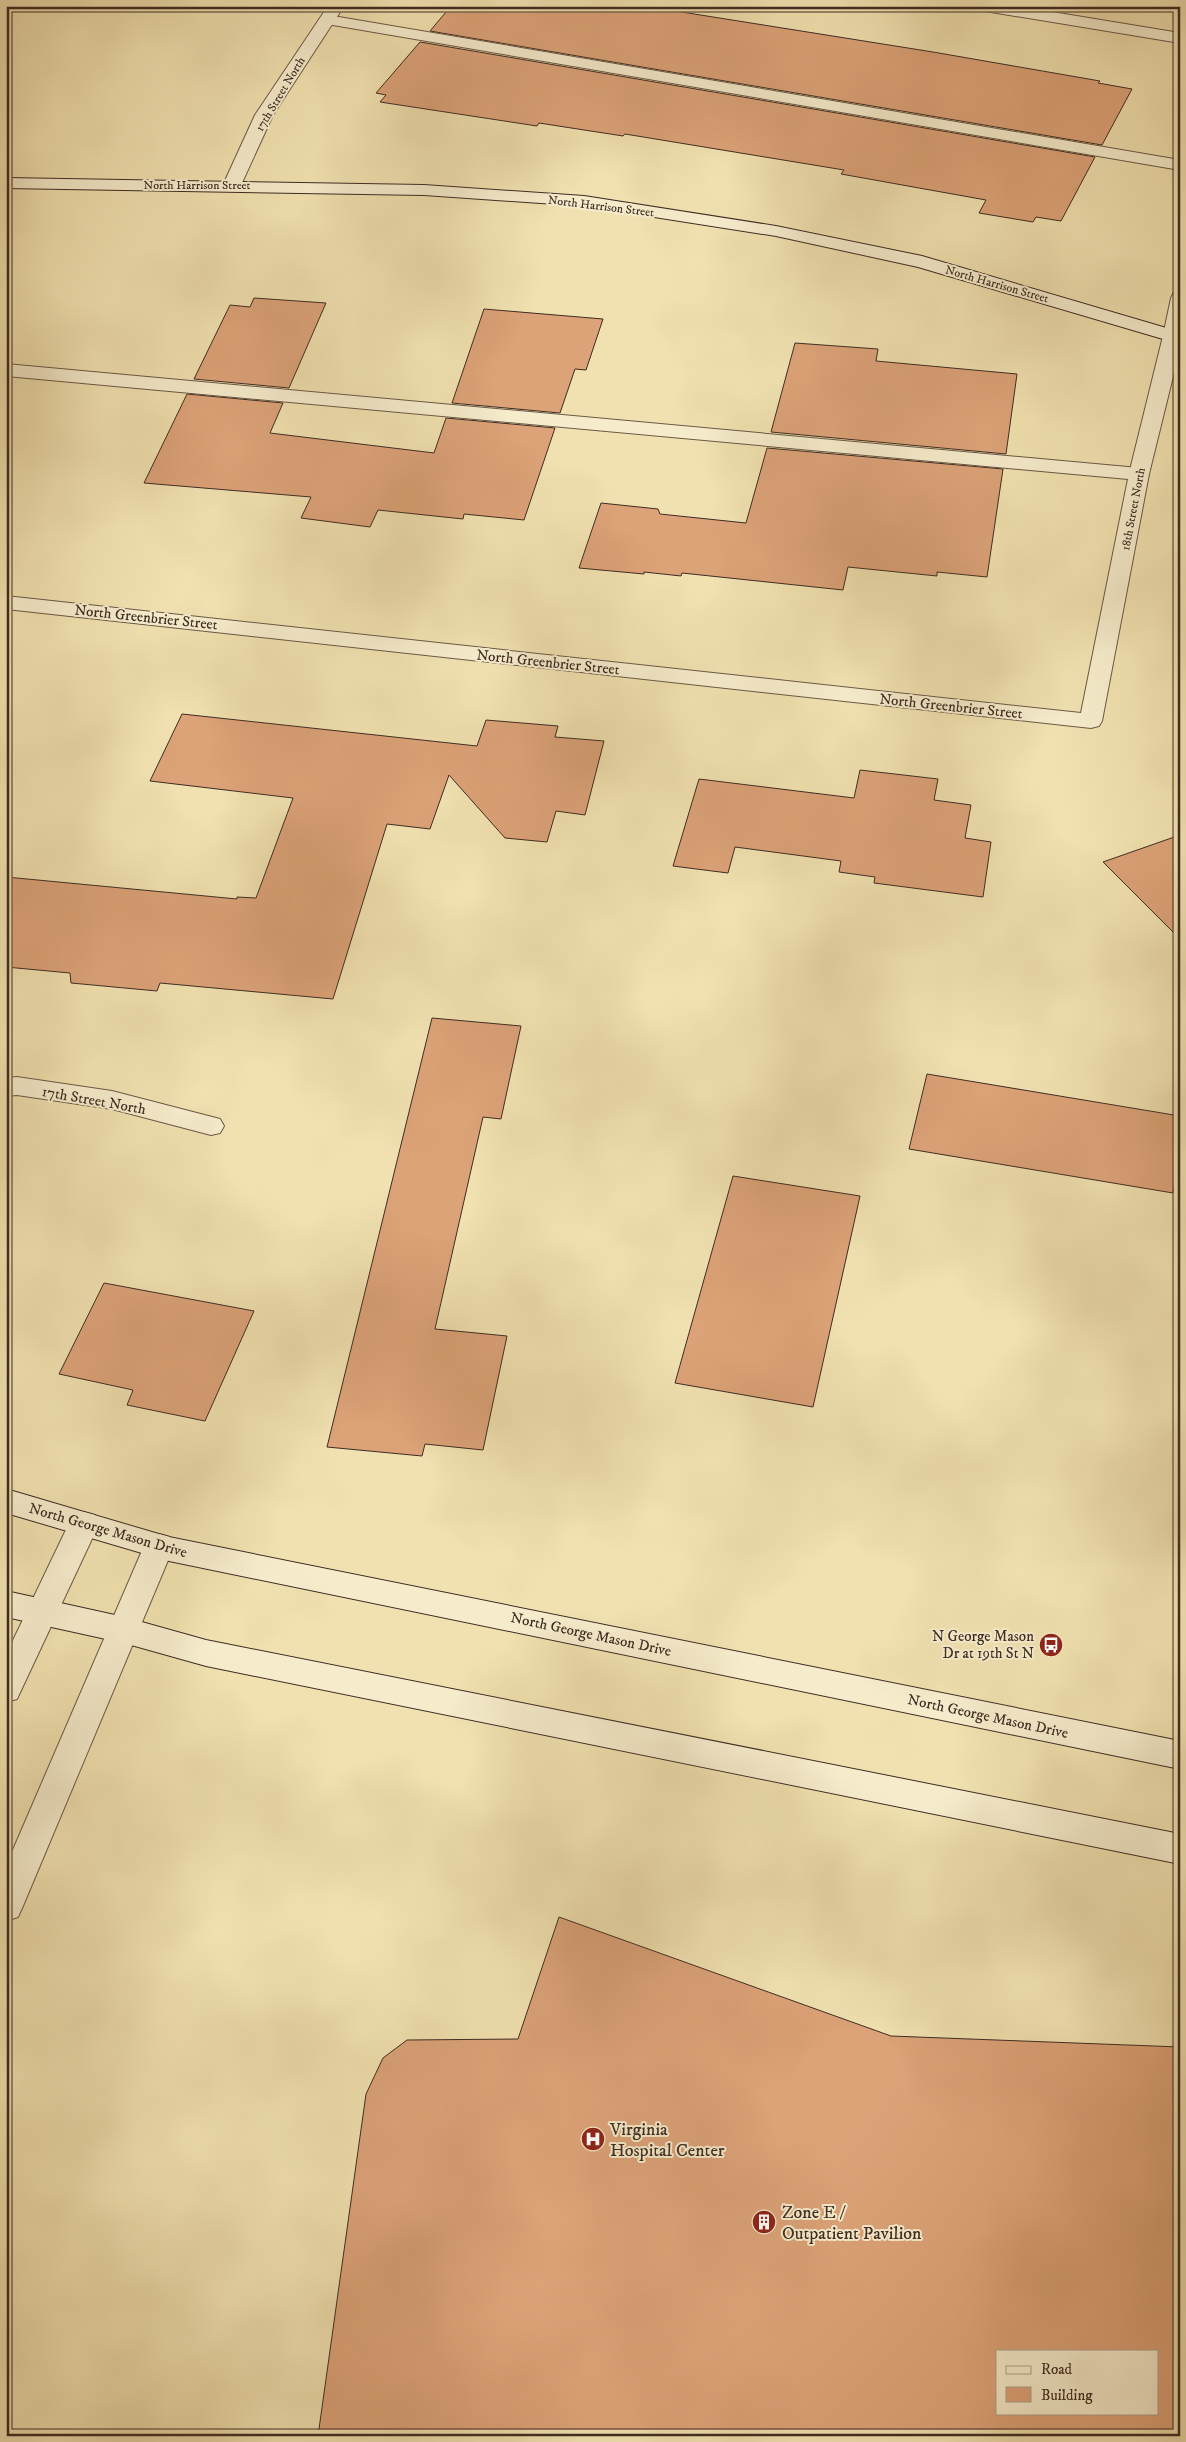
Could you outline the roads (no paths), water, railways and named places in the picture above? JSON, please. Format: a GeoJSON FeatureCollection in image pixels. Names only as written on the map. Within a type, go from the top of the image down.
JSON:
{"type":"FeatureCollection","features":[{"type":"Feature","properties":{"kind":"street"},"geometry":{"type":"LineString","coordinates":[[985,6],[1180,38]]}},
{"type":"Feature","properties":{"kind":"street"},"geometry":{"type":"LineString","coordinates":[[332,13],[1180,165]]}},
{"type":"Feature","properties":{"kind":"street","name":"17th Street North"},"geometry":{"type":"LineString","coordinates":[[232,185],[264,115],[332,13]]}},
{"type":"Feature","properties":{"kind":"street","name":"North Harrison Street"},"geometry":{"type":"LineString","coordinates":[[6,183],[232,185],[424,190],[584,201],[776,231],[922,262],[1176,337]]}},
{"type":"Feature","properties":{"kind":"street","name":"18th Street North"},"geometry":{"type":"LineString","coordinates":[[1090,721],[1139,474],[1176,337],[1180,298]]}},
{"type":"Feature","properties":{"kind":"street"},"geometry":{"type":"LineString","coordinates":[[6,370],[1139,474]]}},
{"type":"Feature","properties":{"kind":"street","name":"North Greenbrier Street"},"geometry":{"type":"LineString","coordinates":[[6,602],[1090,721]]}},
{"type":"Feature","properties":{"kind":"street","name":"17th Street North"},"geometry":{"type":"LineString","coordinates":[[6,1087],[17,1086],[112,1100],[211,1126]]}},
{"type":"Feature","properties":{"kind":"street","name":"North George Mason Drive"},"geometry":{"type":"LineString","coordinates":[[6,1501],[159,1546],[1180,1755]]}},
{"type":"Feature","properties":{"kind":"street"},"geometry":{"type":"LineString","coordinates":[[6,1689],[84,1524]]}},
{"type":"Feature","properties":{"kind":"street"},"geometry":{"type":"LineString","coordinates":[[6,1906],[159,1546]]}},
{"type":"Feature","properties":{"kind":"street"},"geometry":{"type":"LineString","coordinates":[[6,1604],[124,1630],[216,1655],[1180,1849]]}},
{"type":"Feature","properties":{"kind":"place","name":"N George Mason Dr at 19th St N"},"geometry":{"type":"Point","coordinates":[1051,1645]}},
{"type":"Feature","properties":{"kind":"place","name":"Virginia Hospital Center"},"geometry":{"type":"Point","coordinates":[593,2139]}},
{"type":"Feature","properties":{"kind":"place","name":"Zone E / Outpatient Pavilion"},"geometry":{"type":"Point","coordinates":[764,2222]}}]}
